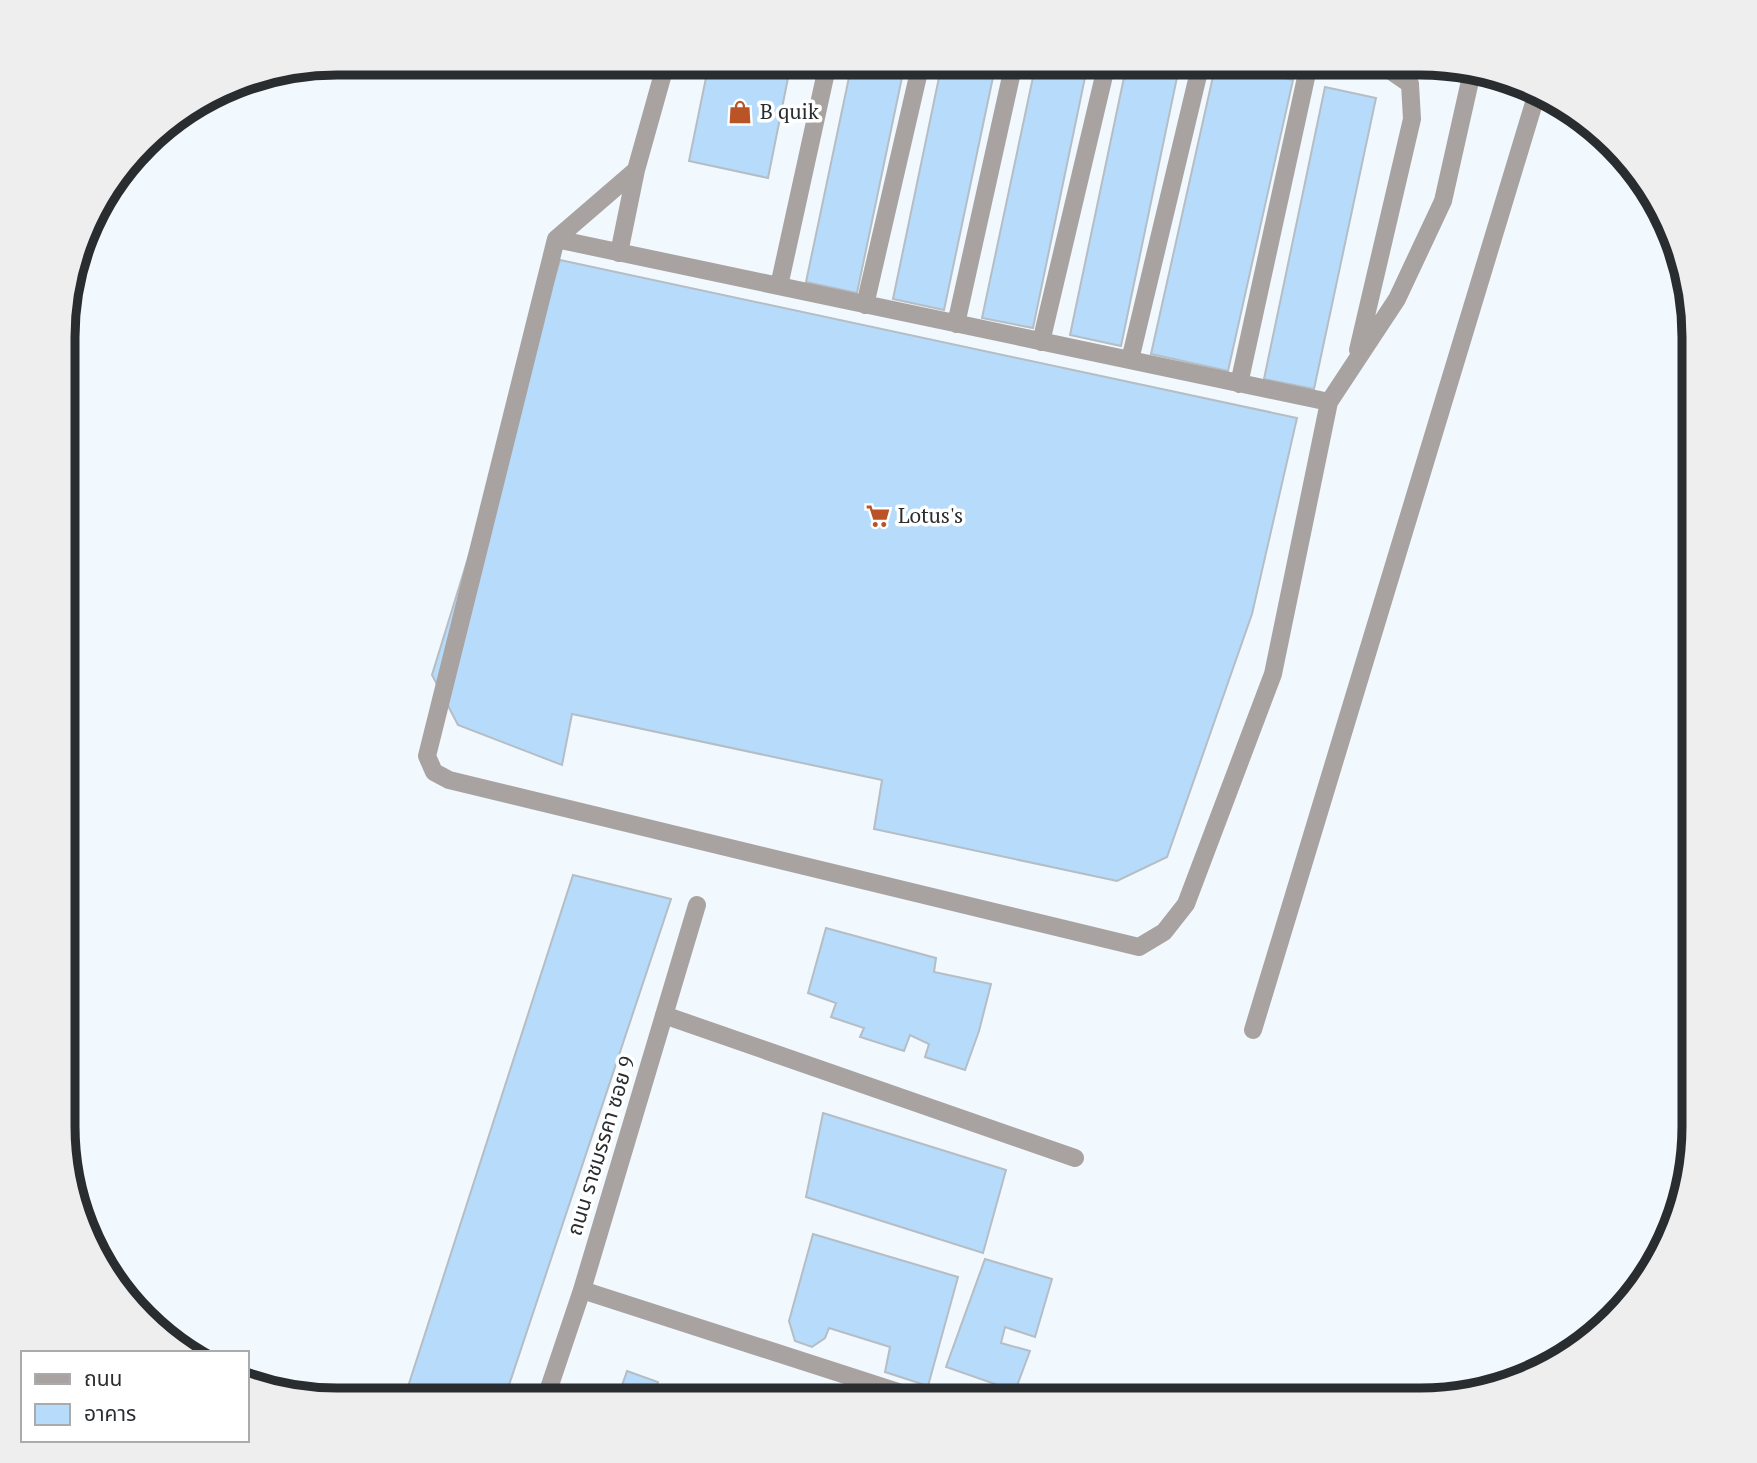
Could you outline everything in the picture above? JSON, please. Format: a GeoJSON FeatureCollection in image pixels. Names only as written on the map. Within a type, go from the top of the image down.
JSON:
{"type":"FeatureCollection","features":[{"type":"Feature","properties":{"kind":"street"},"geometry":{"type":"LineString","coordinates":[[620,253],[636,170],[663,75]]}},
{"type":"Feature","properties":{"kind":"street"},"geometry":{"type":"LineString","coordinates":[[779,286],[825,75]]}},
{"type":"Feature","properties":{"kind":"street"},"geometry":{"type":"LineString","coordinates":[[865,305],[917,75]]}},
{"type":"Feature","properties":{"kind":"street"},"geometry":{"type":"LineString","coordinates":[[956,324],[1011,75]]}},
{"type":"Feature","properties":{"kind":"street"},"geometry":{"type":"LineString","coordinates":[[1041,342],[1104,75]]}},
{"type":"Feature","properties":{"kind":"street"},"geometry":{"type":"LineString","coordinates":[[1130,360],[1198,75]]}},
{"type":"Feature","properties":{"kind":"street"},"geometry":{"type":"LineString","coordinates":[[1239,384],[1307,75]]}},
{"type":"Feature","properties":{"kind":"street"},"geometry":{"type":"LineString","coordinates":[[1354,363],[1412,119],[1410,84],[1397,75]]}},
{"type":"Feature","properties":{"kind":"street"},"geometry":{"type":"LineString","coordinates":[[636,170],[556,239],[427,756],[434,772],[449,780],[1139,947],[1164,932],[1186,904],[1273,674],[1329,402],[1397,299],[1443,201],[1470,80]]}},
{"type":"Feature","properties":{"kind":"street"},"geometry":{"type":"LineString","coordinates":[[1253,1030],[1535,102]]}},
{"type":"Feature","properties":{"kind":"street"},"geometry":{"type":"LineString","coordinates":[[556,239],[1329,402]]}},
{"type":"Feature","properties":{"kind":"street","name":"ถนน ราชมรรคา ซอย 9"},"geometry":{"type":"LineString","coordinates":[[549,1388],[582,1290],[697,905]]}},
{"type":"Feature","properties":{"kind":"street"},"geometry":{"type":"LineString","coordinates":[[664,1015],[1075,1158]]}},
{"type":"Feature","properties":{"kind":"street"},"geometry":{"type":"LineString","coordinates":[[582,1290],[886,1388]]}},
{"type":"Feature","properties":{"kind":"building","name":"B quik"},"geometry":{"type":"Polygon","coordinates":[[[707,75],[789,75],[768,178],[689,161],[707,75]]]}},
{"type":"Feature","properties":{"kind":"building"},"geometry":{"type":"Polygon","coordinates":[[[849,75],[902,75],[857,293],[806,282],[849,75]]]}},
{"type":"Feature","properties":{"kind":"building"},"geometry":{"type":"Polygon","coordinates":[[[940,75],[993,75],[944,310],[893,299],[940,75]]]}},
{"type":"Feature","properties":{"kind":"building"},"geometry":{"type":"Polygon","coordinates":[[[1033,75],[1086,75],[1033,328],[982,318],[1033,75]]]}},
{"type":"Feature","properties":{"kind":"building"},"geometry":{"type":"Polygon","coordinates":[[[1124,75],[1177,75],[1121,346],[1070,335],[1124,75]]]}},
{"type":"Feature","properties":{"kind":"building"},"geometry":{"type":"Polygon","coordinates":[[[1213,75],[1270,75],[1293,80],[1228,371],[1151,354],[1213,75]]]}},
{"type":"Feature","properties":{"kind":"building"},"geometry":{"type":"Polygon","coordinates":[[[1325,87],[1376,98],[1314,389],[1264,379],[1325,87]]]}},
{"type":"Feature","properties":{"kind":"building","name":"Lotus's"},"geometry":{"type":"Polygon","coordinates":[[[560,260],[1297,418],[1252,614],[1167,857],[1117,881],[874,829],[882,780],[572,714],[562,765],[458,725],[432,675],[560,260]]]}},
{"type":"Feature","properties":{"kind":"building"},"geometry":{"type":"Polygon","coordinates":[[[573,875],[671,899],[508,1388],[408,1388],[573,875]]]}},
{"type":"Feature","properties":{"kind":"building"},"geometry":{"type":"Polygon","coordinates":[[[826,928],[936,958],[934,972],[991,984],[979,1031],[965,1070],[925,1057],[929,1044],[910,1035],[904,1051],[860,1037],[864,1028],[831,1017],[836,1003],[808,993],[826,928]]]}},
{"type":"Feature","properties":{"kind":"building"},"geometry":{"type":"Polygon","coordinates":[[[823,1113],[1006,1170],[983,1253],[806,1197],[823,1113]]]}},
{"type":"Feature","properties":{"kind":"building"},"geometry":{"type":"Polygon","coordinates":[[[813,1234],[958,1277],[928,1386],[885,1372],[890,1347],[829,1328],[825,1338],[812,1347],[795,1341],[789,1321],[813,1234]]]}},
{"type":"Feature","properties":{"kind":"building"},"geometry":{"type":"Polygon","coordinates":[[[985,1259],[1052,1279],[1035,1337],[1005,1327],[1001,1343],[1030,1351],[1016,1388],[1006,1388],[946,1367],[985,1259]]]}},
{"type":"Feature","properties":{"kind":"building"},"geometry":{"type":"Polygon","coordinates":[[[627,1371],[658,1382],[656,1388],[621,1388],[627,1371]]]}},
{"type":"Feature","properties":{"kind":"place","name":"B quik"},"geometry":{"type":"Point","coordinates":[740,112]}},
{"type":"Feature","properties":{"kind":"place","name":"Lotus's"},"geometry":{"type":"Point","coordinates":[878,516]}}]}
